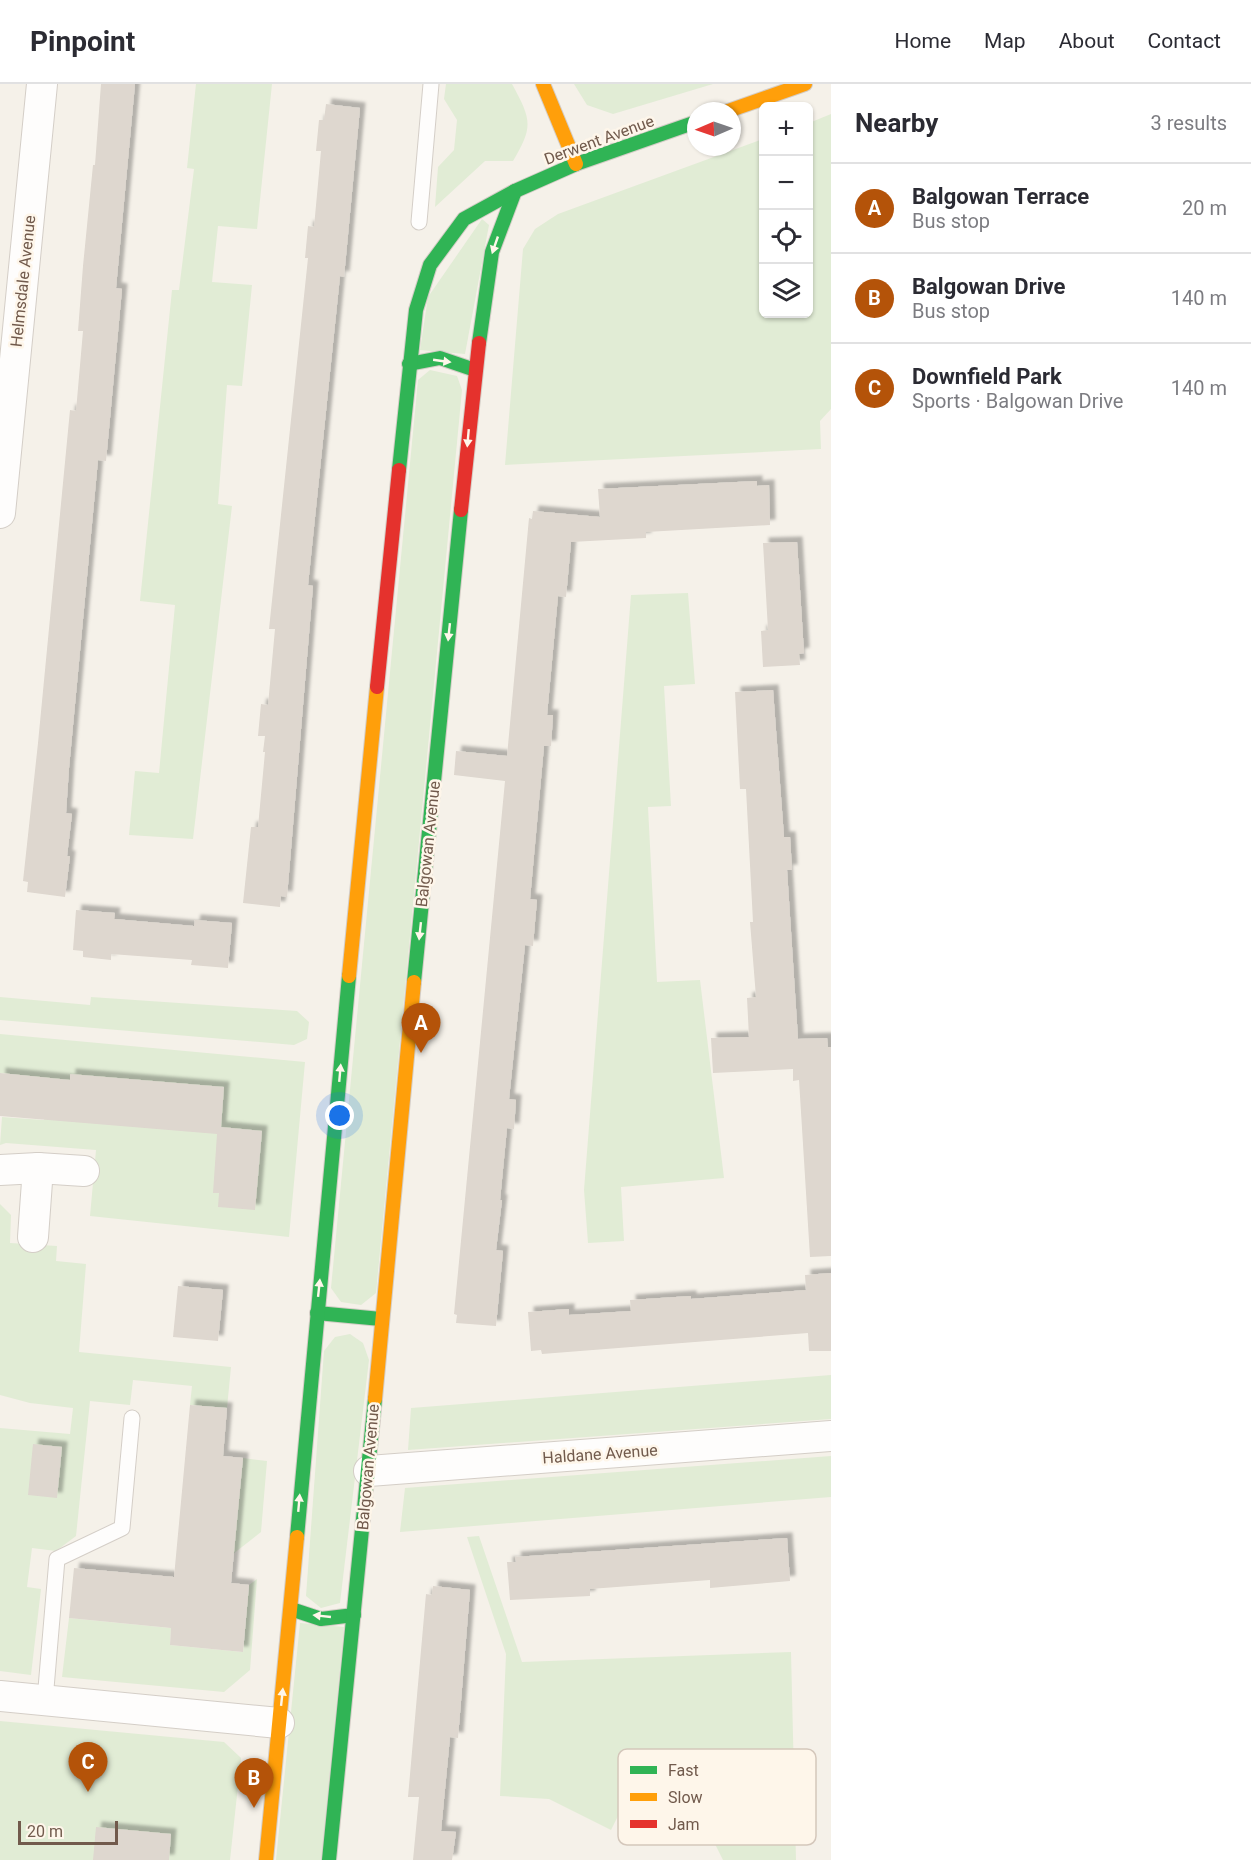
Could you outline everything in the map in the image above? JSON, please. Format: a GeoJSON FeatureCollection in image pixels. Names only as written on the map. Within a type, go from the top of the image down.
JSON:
{"type":"FeatureCollection","features":[{"type":"Feature","properties":{"kind":"street","name":"Helmsdale Avenue"},"geometry":{"type":"LineString","coordinates":[[0,513],[7,370],[42,84]]}},
{"type":"Feature","properties":{"kind":"street"},"geometry":{"type":"LineString","coordinates":[[543,84],[576,164]]}},
{"type":"Feature","properties":{"kind":"street"},"geometry":{"type":"LineString","coordinates":[[741,106],[805,84]]}},
{"type":"Feature","properties":{"kind":"street","name":"Derwent Avenue"},"geometry":{"type":"LineString","coordinates":[[515,191],[576,164],[687,125]]}},
{"type":"Feature","properties":{"kind":"street"},"geometry":{"type":"LineString","coordinates":[[266,1860],[317,1313],[416,310],[430,265],[464,219],[515,191]]}},
{"type":"Feature","properties":{"kind":"street","name":"Balgowan Avenue"},"geometry":{"type":"LineString","coordinates":[[329,1860],[369,1471],[381,1319],[475,370],[492,252],[515,191]]}},
{"type":"Feature","properties":{"kind":"street"},"geometry":{"type":"LineString","coordinates":[[409,364],[440,358],[475,370]]}},
{"type":"Feature","properties":{"kind":"street"},"geometry":{"type":"LineString","coordinates":[[0,1170],[38,1168],[84,1171]]}},
{"type":"Feature","properties":{"kind":"street"},"geometry":{"type":"LineString","coordinates":[[33,1237],[38,1168]]}},
{"type":"Feature","properties":{"kind":"street"},"geometry":{"type":"LineString","coordinates":[[317,1313],[381,1319]]}},
{"type":"Feature","properties":{"kind":"street","name":"Haldane Avenue"},"geometry":{"type":"LineString","coordinates":[[369,1471],[831,1436]]}},
{"type":"Feature","properties":{"kind":"street"},"geometry":{"type":"LineString","coordinates":[[291,1609],[321,1619],[354,1615]]}},
{"type":"Feature","properties":{"kind":"street"},"geometry":{"type":"LineString","coordinates":[[0,1696],[279,1723]]}},
{"type":"Feature","properties":{"kind":"lane"},"geometry":{"type":"LineString","coordinates":[[419,222],[431,84]]}},
{"type":"Feature","properties":{"kind":"lane"},"geometry":{"type":"LineString","coordinates":[[45,1700],[57,1559],[122,1528],[132,1418]]}},
{"type":"Feature","properties":{"kind":"green space"},"geometry":{"type":"Polygon","coordinates":[[[196,84],[272,84],[257,229],[218,226],[212,282],[252,285],[242,386],[227,385],[218,504],[232,506],[193,839],[129,835],[135,771],[159,773],[175,605],[140,601],[172,290],[179,290],[194,169],[187,168],[196,84]]]}},
{"type":"Feature","properties":{"kind":"green space"},"geometry":{"type":"Polygon","coordinates":[[[446,84],[512,84],[528,122],[524,139],[513,161],[485,161],[435,207],[438,167],[454,150],[457,120],[444,99],[446,84]]]}},
{"type":"Feature","properties":{"kind":"green space"},"geometry":{"type":"Polygon","coordinates":[[[574,84],[713,84],[613,114],[587,105],[574,84]]]}},
{"type":"Feature","properties":{"kind":"green space"},"geometry":{"type":"Polygon","coordinates":[[[831,114],[831,409],[820,421],[821,449],[505,465],[523,249],[535,229],[558,214],[717,156],[741,156],[741,147],[759,140],[759,318],[813,318],[813,121],[831,114]]]}},
{"type":"Feature","properties":{"kind":"green space"},"geometry":{"type":"Polygon","coordinates":[[[482,219],[489,225],[465,354],[420,350],[428,297],[482,219]]]}},
{"type":"Feature","properties":{"kind":"green space"},"geometry":{"type":"Polygon","coordinates":[[[430,370],[457,376],[462,390],[376,1293],[361,1305],[341,1302],[331,1288],[418,380],[430,370]]]}},
{"type":"Feature","properties":{"kind":"green space"},"geometry":{"type":"Polygon","coordinates":[[[688,593],[695,684],[664,686],[671,806],[648,807],[657,982],[700,980],[724,1178],[621,1187],[624,1241],[588,1243],[584,1190],[631,595],[688,593]]]}},
{"type":"Feature","properties":{"kind":"green space"},"geometry":{"type":"Polygon","coordinates":[[[0,997],[90,1005],[91,997],[297,1011],[309,1022],[307,1039],[294,1045],[0,1020],[0,997]]]}},
{"type":"Feature","properties":{"kind":"green space"},"geometry":{"type":"Polygon","coordinates":[[[0,1034],[305,1062],[289,1237],[90,1216],[96,1150],[6,1143],[0,1145],[2,1117],[44,1120],[48,1078],[0,1073],[0,1034]]]}},
{"type":"Feature","properties":{"kind":"green space"},"geometry":{"type":"Polygon","coordinates":[[[0,1204],[11,1215],[10,1243],[57,1246],[56,1261],[86,1264],[79,1352],[231,1367],[227,1408],[190,1405],[192,1386],[133,1380],[130,1405],[90,1401],[76,1536],[56,1551],[32,1548],[27,1587],[41,1589],[31,1675],[0,1671],[0,1428],[70,1434],[73,1408],[30,1403],[0,1395],[0,1204]]]}},
{"type":"Feature","properties":{"kind":"green space"},"geometry":{"type":"Polygon","coordinates":[[[350,1334],[363,1343],[369,1360],[340,1603],[321,1608],[306,1596],[324,1351],[335,1337],[350,1334]]]}},
{"type":"Feature","properties":{"kind":"green space"},"geometry":{"type":"Polygon","coordinates":[[[831,1375],[831,1419],[408,1450],[411,1408],[831,1375]]]}},
{"type":"Feature","properties":{"kind":"green space"},"geometry":{"type":"Polygon","coordinates":[[[831,1456],[831,1497],[400,1532],[405,1488],[831,1456]]]}},
{"type":"Feature","properties":{"kind":"green space"},"geometry":{"type":"Polygon","coordinates":[[[243,1458],[267,1461],[261,1532],[233,1554],[243,1458]]]}},
{"type":"Feature","properties":{"kind":"green space"},"geometry":{"type":"Polygon","coordinates":[[[479,1536],[522,1662],[791,1652],[793,1749],[618,1749],[618,1816],[611,1830],[549,1799],[500,1796],[506,1654],[467,1537],[479,1536]]]}},
{"type":"Feature","properties":{"kind":"green space"},"geometry":{"type":"Polygon","coordinates":[[[257,1579],[250,1670],[224,1692],[62,1677],[69,1618],[171,1628],[170,1645],[243,1652],[249,1585],[257,1579]]]}},
{"type":"Feature","properties":{"kind":"green space"},"geometry":{"type":"Polygon","coordinates":[[[300,1623],[344,1627],[321,1860],[276,1860],[300,1623]]]}},
{"type":"Feature","properties":{"kind":"green space"},"geometry":{"type":"Polygon","coordinates":[[[0,1721],[224,1742],[241,1758],[230,1860],[0,1860],[0,1721]]]}},
{"type":"Feature","properties":{"kind":"green space"},"geometry":{"type":"Polygon","coordinates":[[[716,1845],[796,1845],[796,1860],[723,1860],[716,1845]]]}},
{"type":"Feature","properties":{"kind":"building"},"geometry":{"type":"Polygon","coordinates":[[[101,84],[135,84],[116,288],[122,289],[106,461],[98,460],[69,768],[66,813],[72,814],[65,897],[27,892],[28,882],[23,881],[70,410],[76,411],[83,331],[78,331],[101,84]]]}},
{"type":"Feature","properties":{"kind":"building"},"geometry":{"type":"Polygon","coordinates":[[[326,104],[360,108],[344,277],[340,276],[308,585],[313,586],[287,897],[281,896],[280,907],[243,903],[251,827],[258,827],[265,752],[263,752],[265,736],[258,736],[261,704],[268,705],[275,629],[269,629],[308,258],[305,258],[308,226],[314,227],[321,151],[316,151],[319,120],[324,120],[326,104]]]}},
{"type":"Feature","properties":{"kind":"building"},"geometry":{"type":"Polygon","coordinates":[[[757,481],[757,486],[769,485],[770,525],[646,532],[646,538],[571,542],[566,597],[558,596],[547,715],[553,715],[551,746],[544,746],[530,899],[537,900],[533,946],[525,945],[509,1099],[516,1100],[514,1129],[507,1128],[500,1200],[502,1200],[496,1250],[503,1251],[496,1326],[456,1323],[457,1315],[454,1314],[505,781],[454,775],[456,751],[507,756],[529,518],[532,519],[533,511],[600,517],[598,489],[757,481]]]}},
{"type":"Feature","properties":{"kind":"building"},"geometry":{"type":"Polygon","coordinates":[[[797,542],[804,653],[799,654],[800,665],[763,667],[761,631],[768,630],[763,543],[797,542]]]}},
{"type":"Feature","properties":{"kind":"building"},"geometry":{"type":"Polygon","coordinates":[[[773,690],[784,837],[790,837],[792,870],[787,870],[798,1039],[827,1038],[828,1047],[831,1047],[831,1256],[810,1257],[799,1080],[793,1081],[793,1069],[713,1073],[711,1038],[749,1037],[747,998],[756,997],[750,922],[753,922],[746,789],[740,789],[735,692],[773,690]]]}},
{"type":"Feature","properties":{"kind":"building"},"geometry":{"type":"Polygon","coordinates":[[[76,910],[115,913],[114,919],[194,926],[195,920],[232,923],[228,968],[191,965],[192,960],[111,954],[111,960],[83,957],[83,951],[73,950],[76,910]]]}},
{"type":"Feature","properties":{"kind":"building"},"geometry":{"type":"Polygon","coordinates":[[[0,1073],[70,1080],[70,1074],[224,1087],[221,1127],[262,1131],[255,1210],[218,1207],[219,1193],[213,1193],[217,1134],[0,1116],[0,1073]]]}},
{"type":"Feature","properties":{"kind":"building"},"geometry":{"type":"Polygon","coordinates":[[[831,1273],[831,1351],[809,1351],[808,1333],[542,1354],[541,1350],[531,1351],[528,1312],[569,1309],[569,1315],[631,1311],[630,1300],[691,1296],[691,1299],[806,1290],[805,1275],[831,1273]]]}},
{"type":"Feature","properties":{"kind":"building"},"geometry":{"type":"Polygon","coordinates":[[[178,1286],[223,1290],[218,1341],[173,1337],[178,1286]]]}},
{"type":"Feature","properties":{"kind":"building"},"geometry":{"type":"Polygon","coordinates":[[[190,1405],[227,1408],[223,1456],[243,1458],[231,1583],[249,1585],[243,1652],[170,1645],[171,1628],[69,1618],[74,1568],[174,1577],[190,1405]]]}},
{"type":"Feature","properties":{"kind":"building"},"geometry":{"type":"Polygon","coordinates":[[[33,1444],[62,1447],[57,1498],[28,1495],[33,1444]]]}},
{"type":"Feature","properties":{"kind":"building"},"geometry":{"type":"Polygon","coordinates":[[[787,1538],[790,1581],[710,1588],[710,1580],[590,1589],[590,1596],[510,1600],[507,1562],[516,1562],[515,1557],[787,1538]]]}},
{"type":"Feature","properties":{"kind":"building"},"geometry":{"type":"Polygon","coordinates":[[[433,1586],[470,1590],[458,1738],[450,1737],[441,1831],[456,1832],[452,1860],[413,1860],[419,1797],[408,1797],[426,1594],[432,1595],[433,1586]]]}},
{"type":"Feature","properties":{"kind":"building"},"geometry":{"type":"Polygon","coordinates":[[[96,1827],[171,1834],[169,1860],[93,1860],[96,1827]]]}},
{"type":"Feature","properties":{"kind":"traffic: fast"},"geometry":{"type":"LineString","coordinates":[[399,470],[416,310],[430,265],[464,219],[515,191],[576,164],[687,125]]}},
{"type":"Feature","properties":{"kind":"traffic: fast"},"geometry":{"type":"LineString","coordinates":[[479,343],[492,252],[515,191]]}},
{"type":"Feature","properties":{"kind":"traffic: fast"},"geometry":{"type":"LineString","coordinates":[[409,364],[440,358],[475,370]]}},
{"type":"Feature","properties":{"kind":"traffic: fast"},"geometry":{"type":"LineString","coordinates":[[414,982],[461,510]]}},
{"type":"Feature","properties":{"kind":"traffic: fast"},"geometry":{"type":"LineString","coordinates":[[297,1537],[349,976]]}},
{"type":"Feature","properties":{"kind":"traffic: fast"},"geometry":{"type":"LineString","coordinates":[[317,1313],[381,1319]]}},
{"type":"Feature","properties":{"kind":"traffic: fast"},"geometry":{"type":"LineString","coordinates":[[329,1860],[375,1399]]}},
{"type":"Feature","properties":{"kind":"traffic: fast"},"geometry":{"type":"LineString","coordinates":[[291,1609],[321,1619],[354,1615]]}},
{"type":"Feature","properties":{"kind":"traffic: slow"},"geometry":{"type":"LineString","coordinates":[[543,84],[576,164]]}},
{"type":"Feature","properties":{"kind":"traffic: slow"},"geometry":{"type":"LineString","coordinates":[[741,106],[805,84]]}},
{"type":"Feature","properties":{"kind":"traffic: slow"},"geometry":{"type":"LineString","coordinates":[[349,976],[377,687]]}},
{"type":"Feature","properties":{"kind":"traffic: slow"},"geometry":{"type":"LineString","coordinates":[[375,1399],[414,982]]}},
{"type":"Feature","properties":{"kind":"traffic: slow"},"geometry":{"type":"LineString","coordinates":[[266,1860],[297,1537]]}},
{"type":"Feature","properties":{"kind":"traffic: jam"},"geometry":{"type":"LineString","coordinates":[[461,510],[479,343]]}},
{"type":"Feature","properties":{"kind":"traffic: jam"},"geometry":{"type":"LineString","coordinates":[[377,687],[399,470]]}},
{"type":"Feature","properties":{"kind":"place","name":"Balgowan Terrace"},"geometry":{"type":"Point","coordinates":[421,1053]}},
{"type":"Feature","properties":{"kind":"place","name":"Downfield Park"},"geometry":{"type":"Point","coordinates":[88,1792]}},
{"type":"Feature","properties":{"kind":"place","name":"Balgowan Drive"},"geometry":{"type":"Point","coordinates":[254,1808]}}]}
